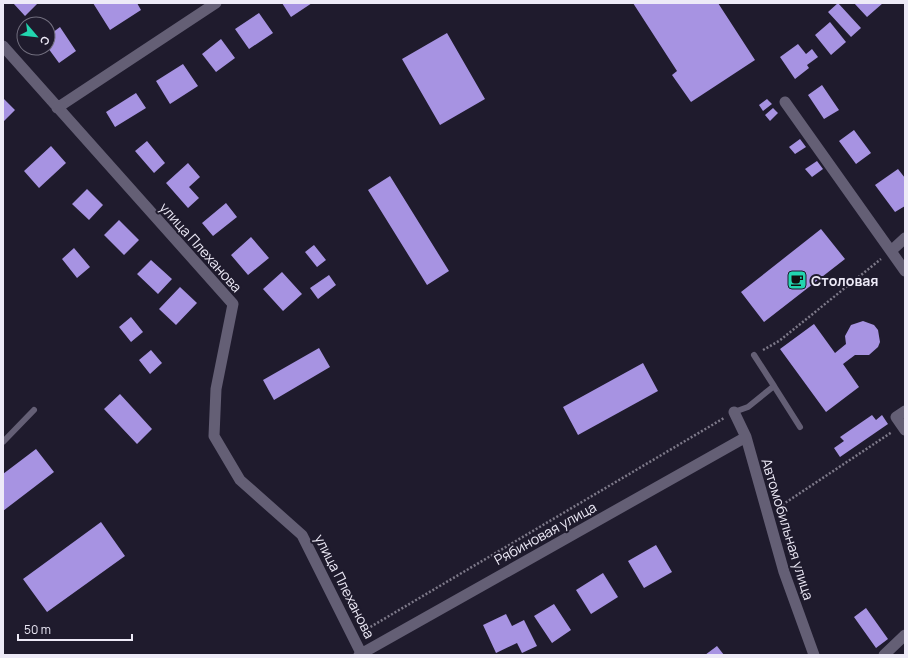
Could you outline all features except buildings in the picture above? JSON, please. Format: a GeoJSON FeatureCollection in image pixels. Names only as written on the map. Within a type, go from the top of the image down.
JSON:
{"type":"FeatureCollection","features":[{"type":"Feature","properties":{"kind":"street"},"geometry":{"type":"LineString","coordinates":[[57,108],[216,3]]}},
{"type":"Feature","properties":{"kind":"street","name":"улица Плеханова"},"geometry":{"type":"LineString","coordinates":[[3,46],[233,304],[216,389],[214,436],[240,480],[302,535],[360,654]]}},
{"type":"Feature","properties":{"kind":"street"},"geometry":{"type":"LineString","coordinates":[[785,102],[905,271]]}},
{"type":"Feature","properties":{"kind":"street"},"geometry":{"type":"LineString","coordinates":[[890,251],[905,238]]}},
{"type":"Feature","properties":{"kind":"street"},"geometry":{"type":"LineString","coordinates":[[903,428],[896,417],[905,411]]}},
{"type":"Feature","properties":{"kind":"street","name":"Автомобильная улица"},"geometry":{"type":"LineString","coordinates":[[734,412],[746,437],[784,572],[810,653]]}},
{"type":"Feature","properties":{"kind":"street","name":"Рябиновая улица"},"geometry":{"type":"LineString","coordinates":[[360,654],[746,437]]}},
{"type":"Feature","properties":{"kind":"street"},"geometry":{"type":"LineString","coordinates":[[884,655],[905,635]]}},
{"type":"Feature","properties":{"kind":"lane"},"geometry":{"type":"LineString","coordinates":[[754,355],[800,426]]}},
{"type":"Feature","properties":{"kind":"lane"},"geometry":{"type":"LineString","coordinates":[[734,412],[748,407],[774,386]]}},
{"type":"Feature","properties":{"kind":"lane"},"geometry":{"type":"LineString","coordinates":[[3,442],[34,410]]}},
{"type":"Feature","properties":{"kind":"path"},"geometry":{"type":"LineString","coordinates":[[754,355],[779,341],[890,251]]}},
{"type":"Feature","properties":{"kind":"path"},"geometry":{"type":"LineString","coordinates":[[367,629],[734,412]]}},
{"type":"Feature","properties":{"kind":"path"},"geometry":{"type":"LineString","coordinates":[[777,508],[903,428]]}},
{"type":"Feature","properties":{"kind":"place","name":"Столовая"},"geometry":{"type":"Point","coordinates":[797,280]}}]}
